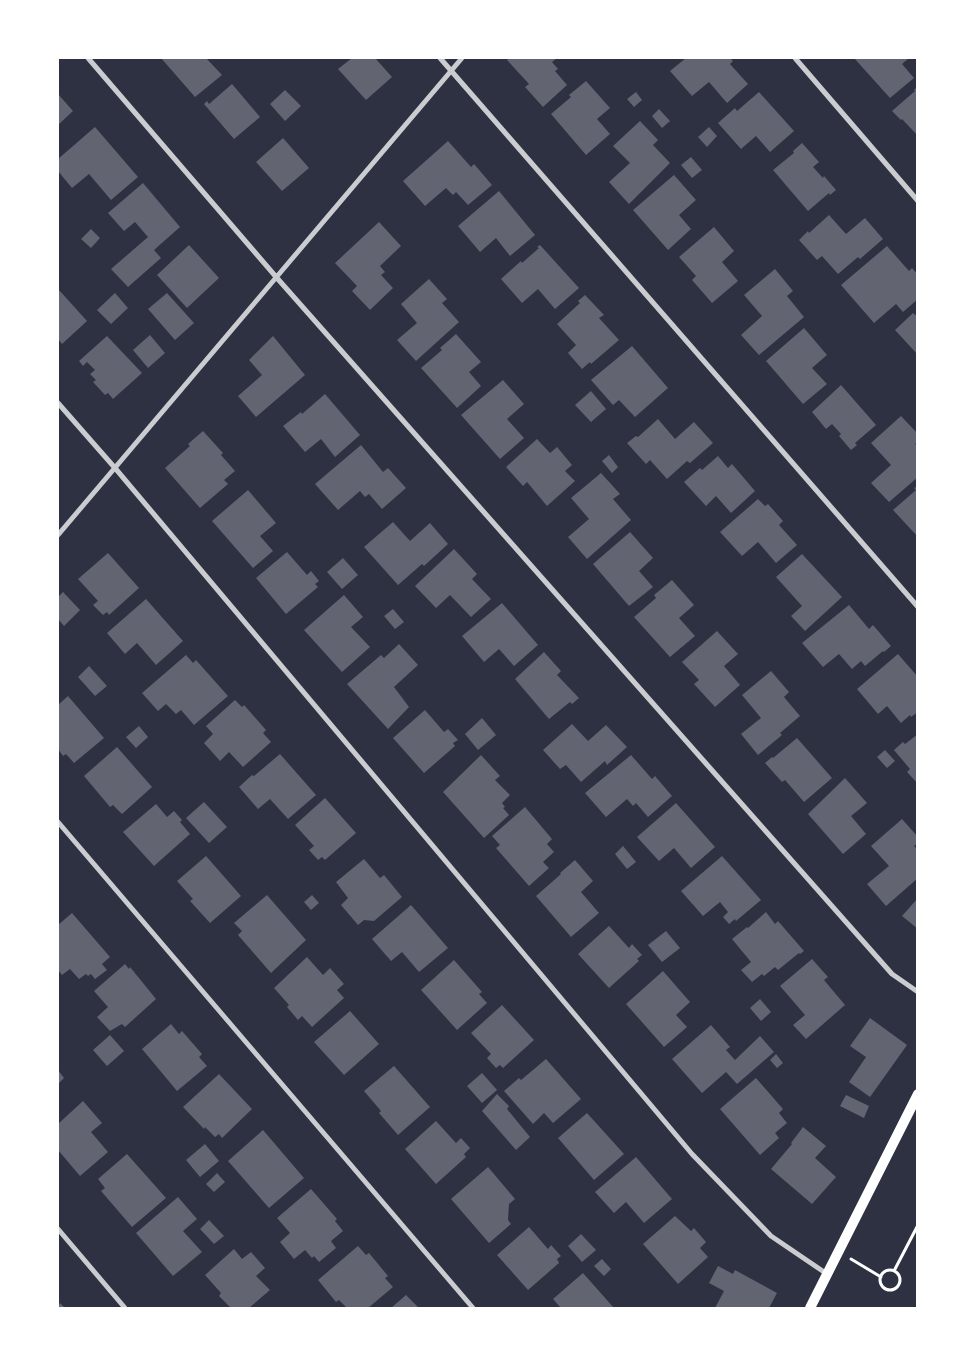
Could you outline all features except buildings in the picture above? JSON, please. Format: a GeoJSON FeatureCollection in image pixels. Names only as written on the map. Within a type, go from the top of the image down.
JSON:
{"type":"FeatureCollection","features":[{"type":"Feature","properties":{"kind":"main road"},"geometry":{"type":"LineString","coordinates":[[810,1308],[918,1094]]}},
{"type":"Feature","properties":{"kind":"street"},"geometry":{"type":"LineString","coordinates":[[88,58],[277,278],[892,974],[918,992]]}},
{"type":"Feature","properties":{"kind":"street"},"geometry":{"type":"LineString","coordinates":[[440,58],[918,607]]}},
{"type":"Feature","properties":{"kind":"street"},"geometry":{"type":"LineString","coordinates":[[58,535],[462,58]]}},
{"type":"Feature","properties":{"kind":"street"},"geometry":{"type":"LineString","coordinates":[[795,58],[918,201]]}},
{"type":"Feature","properties":{"kind":"street"},"geometry":{"type":"LineString","coordinates":[[58,403],[115,468],[692,1154],[771,1236],[827,1274]]}},
{"type":"Feature","properties":{"kind":"street"},"geometry":{"type":"LineString","coordinates":[[58,822],[473,1308]]}},
{"type":"Feature","properties":{"kind":"street"},"geometry":{"type":"LineString","coordinates":[[58,1229],[125,1308]]}},
{"type":"Feature","properties":{"kind":"path"},"geometry":{"type":"LineString","coordinates":[[894,1271],[918,1225]]}},
{"type":"Feature","properties":{"kind":"path"},"geometry":{"type":"LineString","coordinates":[[894,1271],[900,1282],[897,1287],[888,1290],[880,1283],[881,1277],[884,1272],[894,1271]]}}]}
